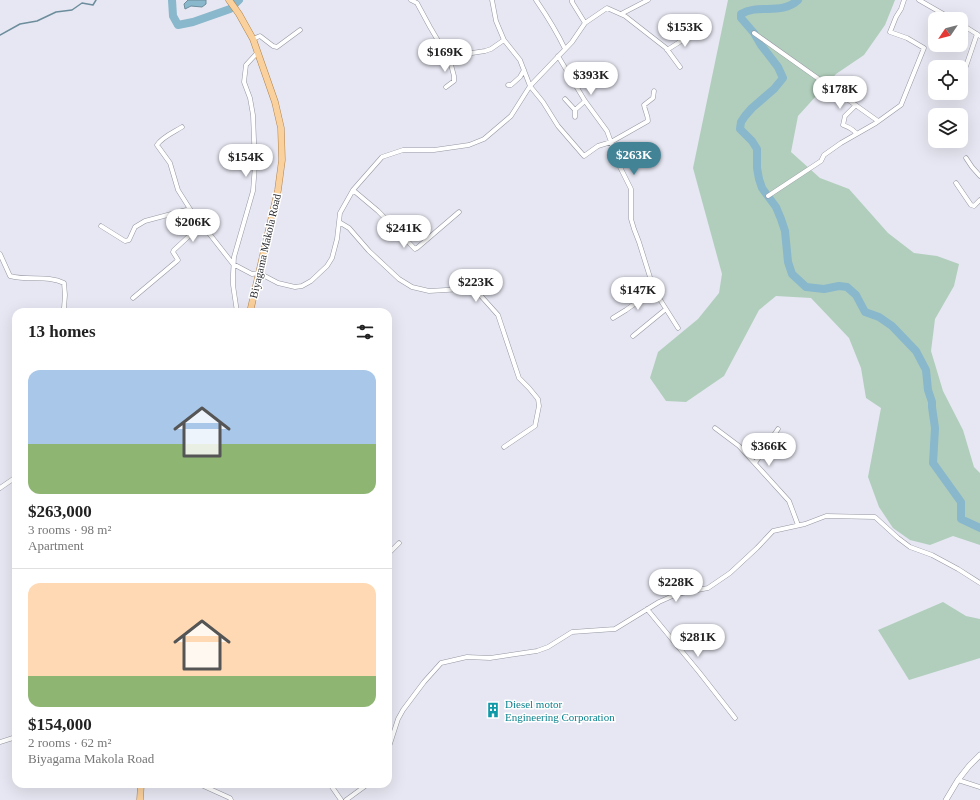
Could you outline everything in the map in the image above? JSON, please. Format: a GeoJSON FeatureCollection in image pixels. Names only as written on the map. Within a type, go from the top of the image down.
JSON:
{"type":"FeatureCollection","features":[{"type":"Feature","properties":{"kind":"main road","name":"Biyagama Makola Road"},"geometry":{"type":"LineString","coordinates":[[229,0],[253,39],[275,102],[281,128],[282,160],[278,190],[251,308]]}},
{"type":"Feature","properties":{"kind":"main road"},"geometry":{"type":"LineString","coordinates":[[140,800],[141,788]]}},
{"type":"Feature","properties":{"kind":"street"},"geometry":{"type":"LineString","coordinates":[[411,0],[417,3],[450,60],[454,81],[446,87]]}},
{"type":"Feature","properties":{"kind":"street"},"geometry":{"type":"LineString","coordinates":[[492,0],[496,21],[504,40],[520,60],[530,86],[543,102],[558,126],[584,156],[598,146],[611,142],[648,121],[644,105],[653,98],[654,90]]}},
{"type":"Feature","properties":{"kind":"street"},"geometry":{"type":"LineString","coordinates":[[536,0],[557,32],[565,49]]}},
{"type":"Feature","properties":{"kind":"street"},"geometry":{"type":"LineString","coordinates":[[572,0],[585,23]]}},
{"type":"Feature","properties":{"kind":"street"},"geometry":{"type":"LineString","coordinates":[[621,14],[648,0]]}},
{"type":"Feature","properties":{"kind":"street"},"geometry":{"type":"LineString","coordinates":[[768,196],[821,161],[831,150],[901,106],[924,48],[907,38],[890,32],[904,0]]}},
{"type":"Feature","properties":{"kind":"street"},"geometry":{"type":"LineString","coordinates":[[919,0],[940,12]]}},
{"type":"Feature","properties":{"kind":"street"},"geometry":{"type":"LineString","coordinates":[[182,127],[163,139],[157,145],[170,163],[178,190],[190,209],[233,264],[252,274],[259,273],[278,283],[295,287],[302,286],[311,281],[327,266],[332,258],[337,239],[340,213],[353,190],[382,158],[403,150],[434,150],[469,145],[484,139],[511,116],[530,86],[572,42],[585,23],[607,8],[625,16],[667,50],[680,67]]}},
{"type":"Feature","properties":{"kind":"street"},"geometry":{"type":"LineString","coordinates":[[968,29],[978,35],[968,62]]}},
{"type":"Feature","properties":{"kind":"street"},"geometry":{"type":"LineString","coordinates":[[253,39],[260,36],[273,46],[277,47],[300,30]]}},
{"type":"Feature","properties":{"kind":"street"},"geometry":{"type":"LineString","coordinates":[[667,50],[694,32]]}},
{"type":"Feature","properties":{"kind":"street"},"geometry":{"type":"LineString","coordinates":[[754,33],[878,121]]}},
{"type":"Feature","properties":{"kind":"street"},"geometry":{"type":"LineString","coordinates":[[450,60],[491,49],[504,40]]}},
{"type":"Feature","properties":{"kind":"street"},"geometry":{"type":"LineString","coordinates":[[236,308],[233,285],[233,264],[253,191],[255,165],[253,115],[250,98],[244,82],[246,66],[258,52]]}},
{"type":"Feature","properties":{"kind":"street"},"geometry":{"type":"LineString","coordinates":[[558,56],[585,101],[607,131],[630,189],[631,219],[654,290],[678,328]]}},
{"type":"Feature","properties":{"kind":"street"},"geometry":{"type":"LineString","coordinates":[[508,85],[511,85],[520,77],[524,70]]}},
{"type":"Feature","properties":{"kind":"street"},"geometry":{"type":"LineString","coordinates":[[564,99],[575,110],[575,117]]}},
{"type":"Feature","properties":{"kind":"street"},"geometry":{"type":"LineString","coordinates":[[575,110],[585,101]]}},
{"type":"Feature","properties":{"kind":"street"},"geometry":{"type":"LineString","coordinates":[[856,105],[845,116],[843,125],[852,129],[856,134]]}},
{"type":"Feature","properties":{"kind":"street"},"geometry":{"type":"LineString","coordinates":[[966,158],[980,176]]}},
{"type":"Feature","properties":{"kind":"street"},"geometry":{"type":"LineString","coordinates":[[956,183],[971,205],[974,206],[980,200]]}},
{"type":"Feature","properties":{"kind":"street"},"geometry":{"type":"LineString","coordinates":[[353,190],[378,211],[415,249],[459,212]]}},
{"type":"Feature","properties":{"kind":"street"},"geometry":{"type":"LineString","coordinates":[[101,226],[127,241],[129,240],[135,227],[145,221],[190,209]]}},
{"type":"Feature","properties":{"kind":"street"},"geometry":{"type":"LineString","coordinates":[[339,222],[349,228],[369,251],[399,280],[412,287],[429,291],[463,290],[481,296],[498,315],[519,378],[538,399],[539,406],[535,426],[504,446]]}},
{"type":"Feature","properties":{"kind":"street"},"geometry":{"type":"LineString","coordinates":[[133,298],[178,260],[173,253],[174,250],[202,224]]}},
{"type":"Feature","properties":{"kind":"street"},"geometry":{"type":"LineString","coordinates":[[0,254],[10,276],[18,278],[57,280],[64,283],[64,308]]}},
{"type":"Feature","properties":{"kind":"street"},"geometry":{"type":"LineString","coordinates":[[613,318],[654,290]]}},
{"type":"Feature","properties":{"kind":"street"},"geometry":{"type":"LineString","coordinates":[[633,336],[666,309]]}},
{"type":"Feature","properties":{"kind":"street"},"geometry":{"type":"LineString","coordinates":[[715,428],[739,446],[789,501],[798,525]]}},
{"type":"Feature","properties":{"kind":"street"},"geometry":{"type":"LineString","coordinates":[[754,463],[778,429]]}},
{"type":"Feature","properties":{"kind":"street"},"geometry":{"type":"LineString","coordinates":[[0,488],[12,480]]}},
{"type":"Feature","properties":{"kind":"street"},"geometry":{"type":"LineString","coordinates":[[392,738],[398,719],[403,710],[441,662],[467,657],[490,658],[536,651],[548,647],[572,632],[615,629],[659,602],[677,594],[708,588],[730,573],[757,548],[773,530],[798,525],[826,516],[875,518],[898,538],[910,546],[932,555],[980,583]]}},
{"type":"Feature","properties":{"kind":"street"},"geometry":{"type":"LineString","coordinates":[[392,550],[399,543]]}},
{"type":"Feature","properties":{"kind":"street"},"geometry":{"type":"LineString","coordinates":[[647,609],[735,718]]}},
{"type":"Feature","properties":{"kind":"street"},"geometry":{"type":"LineString","coordinates":[[0,742],[12,738]]}},
{"type":"Feature","properties":{"kind":"street"},"geometry":{"type":"LineString","coordinates":[[946,800],[958,780],[980,755]]}},
{"type":"Feature","properties":{"kind":"street"},"geometry":{"type":"LineString","coordinates":[[958,780],[980,787]]}},
{"type":"Feature","properties":{"kind":"street"},"geometry":{"type":"LineString","coordinates":[[208,788],[230,798],[231,800]]}},
{"type":"Feature","properties":{"kind":"street"},"geometry":{"type":"LineString","coordinates":[[333,788],[342,800]]}},
{"type":"Feature","properties":{"kind":"street"},"geometry":{"type":"LineString","coordinates":[[346,800],[362,788]]}},
{"type":"Feature","properties":{"kind":"green space"},"geometry":{"type":"Polygon","coordinates":[[[728,0],[895,0],[885,25],[864,55],[836,74],[798,116],[791,152],[820,178],[849,189],[888,233],[914,253],[937,256],[959,264],[954,286],[935,319],[931,351],[943,391],[963,430],[974,467],[980,473],[980,545],[953,536],[930,545],[910,540],[893,528],[879,507],[868,477],[881,408],[866,398],[861,368],[849,338],[811,298],[776,296],[759,310],[724,376],[686,402],[666,401],[650,378],[658,352],[698,319],[719,293],[722,274],[693,168],[728,0]]]}},
{"type":"Feature","properties":{"kind":"green space"},"geometry":{"type":"Polygon","coordinates":[[[943,602],[966,616],[980,619],[980,658],[909,680],[878,630],[943,602]]]}},
{"type":"Feature","properties":{"kind":"water"},"geometry":{"type":"Polygon","coordinates":[[[188,0],[206,0],[206,4],[202,7],[191,6],[185,9],[184,4],[188,0]]]}},
{"type":"Feature","properties":{"kind":"waterway"},"geometry":{"type":"LineString","coordinates":[[0,35],[20,24],[37,21],[56,12],[72,10],[82,3],[93,5],[96,0]]}},
{"type":"Feature","properties":{"kind":"waterway"},"geometry":{"type":"LineString","coordinates":[[172,0],[173,16],[178,25],[193,22],[230,9],[239,0]]}},
{"type":"Feature","properties":{"kind":"waterway"},"geometry":{"type":"LineString","coordinates":[[798,0],[791,5],[777,9],[755,9],[741,14],[741,18],[754,33],[761,45],[778,67],[783,78],[774,89],[745,116],[741,122],[740,129],[752,141],[757,149],[757,168],[759,179],[762,188],[776,207],[781,219],[785,231],[788,262],[792,274],[806,287],[824,289],[839,286],[847,287],[856,295],[865,312],[879,317],[892,326],[916,351],[926,370],[928,390],[932,402],[935,428],[933,463],[961,502],[961,519],[980,528]]}},
{"type":"Feature","properties":{"kind":"place","name":"Diesel motor Engineering Corporation"},"geometry":{"type":"Point","coordinates":[493,710]}}]}
